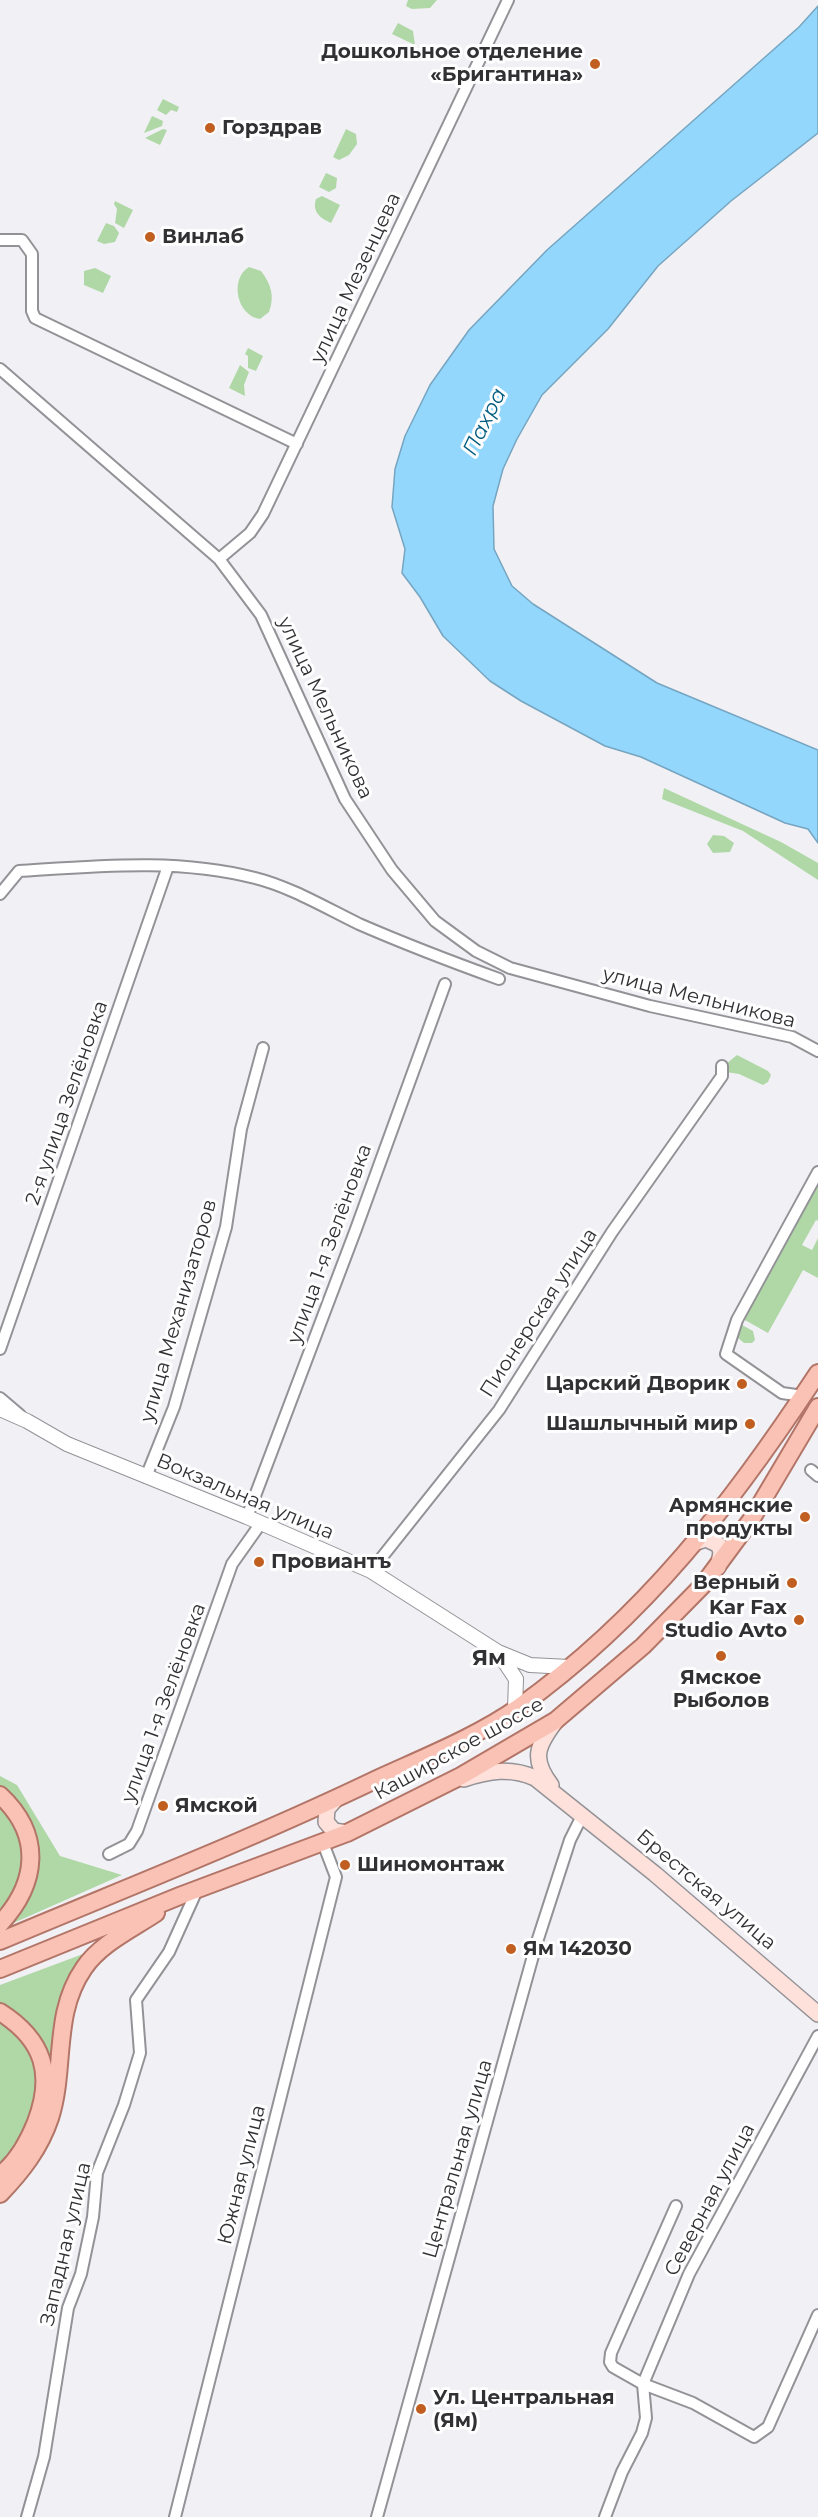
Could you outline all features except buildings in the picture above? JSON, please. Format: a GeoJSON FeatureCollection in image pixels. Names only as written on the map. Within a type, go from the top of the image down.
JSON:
{"type":"FeatureCollection","features":[{"type":"Feature","properties":{"kind":"main road","name":"Каширское шоссе"},"geometry":{"type":"LineString","coordinates":[[0,1941],[335,1800],[469,1736],[515,1709],[612,1633],[653,1591],[738,1489],[818,1373]]}},
{"type":"Feature","properties":{"kind":"main road","name":"Каширское шоссе"},"geometry":{"type":"LineString","coordinates":[[0,1969],[190,1892],[347,1833],[441,1787],[555,1721],[643,1646],[718,1567],[751,1520],[818,1407]]}},
{"type":"Feature","properties":{"kind":"main road"},"geometry":{"type":"LineString","coordinates":[[694,1543],[706,1539],[719,1545],[721,1554],[718,1567]]}},
{"type":"Feature","properties":{"kind":"main road","name":"Брестская улица"},"geometry":{"type":"LineString","coordinates":[[555,1721],[538,1748],[538,1760],[543,1775],[565,1801]]}},
{"type":"Feature","properties":{"kind":"main road","name":"Брестская улица"},"geometry":{"type":"LineString","coordinates":[[441,1787],[486,1772],[514,1771],[535,1778],[583,1814],[689,1902],[818,2014]]}},
{"type":"Feature","properties":{"kind":"main road"},"geometry":{"type":"LineString","coordinates":[[0,1795],[10,1804],[24,1826],[31,1861],[25,1887],[11,1912],[0,1924]]}},
{"type":"Feature","properties":{"kind":"main road"},"geometry":{"type":"LineString","coordinates":[[335,1800],[327,1809],[326,1822],[334,1831],[347,1833]]}},
{"type":"Feature","properties":{"kind":"main road"},"geometry":{"type":"LineString","coordinates":[[0,2194],[30,2159],[50,2117],[63,2016],[84,1967],[112,1942],[190,1892]]}},
{"type":"Feature","properties":{"kind":"main road"},"geometry":{"type":"LineString","coordinates":[[0,2012],[22,2028],[32,2039],[40,2052],[45,2079],[43,2103],[33,2130],[15,2161],[0,2175]]}},
{"type":"Feature","properties":{"kind":"street","name":"улица Мезенцева"},"geometry":{"type":"LineString","coordinates":[[219,559],[257,524],[508,0]]}},
{"type":"Feature","properties":{"kind":"street"},"geometry":{"type":"LineString","coordinates":[[0,240],[22,240],[32,254],[32,311],[35,318],[297,444]]}},
{"type":"Feature","properties":{"kind":"street","name":"улица Мельникова"},"geometry":{"type":"LineString","coordinates":[[0,369],[219,559],[261,615],[345,799],[392,870],[435,921],[476,951],[510,968],[650,1006],[792,1037],[818,1050]]}},
{"type":"Feature","properties":{"kind":"street"},"geometry":{"type":"LineString","coordinates":[[0,894],[20,871],[168,866],[256,878],[439,957],[499,979]]}},
{"type":"Feature","properties":{"kind":"street","name":"2-я улица Зелёновка"},"geometry":{"type":"LineString","coordinates":[[0,1349],[168,866]]}},
{"type":"Feature","properties":{"kind":"street","name":"улица 1-я Зелёновка"},"geometry":{"type":"LineString","coordinates":[[247,1517],[356,1229],[445,984]]}},
{"type":"Feature","properties":{"kind":"street","name":"улица Механизаторов"},"geometry":{"type":"LineString","coordinates":[[146,1477],[174,1407],[226,1227],[241,1129],[263,1048]]}},
{"type":"Feature","properties":{"kind":"street","name":"Пионерская улица"},"geometry":{"type":"LineString","coordinates":[[371,1571],[499,1410],[612,1232],[722,1076],[722,1066]]}},
{"type":"Feature","properties":{"kind":"street"},"geometry":{"type":"LineString","coordinates":[[803,1396],[783,1393],[726,1354],[737,1320],[818,1172]]}},
{"type":"Feature","properties":{"kind":"street"},"geometry":{"type":"LineString","coordinates":[[0,1398],[27,1421]]}},
{"type":"Feature","properties":{"kind":"street","name":"Вокзальная улица"},"geometry":{"type":"LineString","coordinates":[[0,1409],[27,1421],[67,1444],[247,1517],[371,1571],[498,1652],[530,1665],[569,1667]]}},
{"type":"Feature","properties":{"kind":"street","name":"улица 1-я Зелёновка"},"geometry":{"type":"LineString","coordinates":[[109,1854],[129,1844],[137,1831],[232,1564],[261,1523]]}},
{"type":"Feature","properties":{"kind":"street","name":"Вокзальная улица"},"geometry":{"type":"LineString","coordinates":[[498,1652],[516,1679],[515,1709]]}},
{"type":"Feature","properties":{"kind":"street","name":"Центральная улица"},"geometry":{"type":"LineString","coordinates":[[376,2517],[536,1945],[570,1840],[583,1814]]}},
{"type":"Feature","properties":{"kind":"street","name":"Южная улица"},"geometry":{"type":"LineString","coordinates":[[175,2517],[336,1877],[323,1843]]}},
{"type":"Feature","properties":{"kind":"street","name":"Западная улица"},"geometry":{"type":"LineString","coordinates":[[27,2517],[44,2457],[68,2308],[81,2274],[93,2217],[97,2174],[124,2105],[140,2053],[136,2000],[169,1952],[190,1892]]}},
{"type":"Feature","properties":{"kind":"street","name":"Северная улица"},"geometry":{"type":"LineString","coordinates":[[641,2383],[689,2274],[818,2036]]}},
{"type":"Feature","properties":{"kind":"street"},"geometry":{"type":"LineString","coordinates":[[676,2206],[611,2353],[610,2362],[613,2367],[641,2383],[693,2403],[754,2437],[768,2427],[818,2315]]}},
{"type":"Feature","properties":{"kind":"street"},"geometry":{"type":"LineString","coordinates":[[604,2517],[622,2472],[642,2433],[646,2418],[641,2383]]}},
{"type":"Feature","properties":{"kind":"green space"},"geometry":{"type":"Polygon","coordinates":[[[408,0],[437,0],[430,8],[412,9],[406,6],[408,0]]]}},
{"type":"Feature","properties":{"kind":"green space"},"geometry":{"type":"Polygon","coordinates":[[[398,23],[413,31],[415,45],[392,34],[398,23]]]}},
{"type":"Feature","properties":{"kind":"green space"},"geometry":{"type":"Polygon","coordinates":[[[163,99],[179,107],[177,112],[171,110],[166,115],[157,110],[163,99]]]}},
{"type":"Feature","properties":{"kind":"green space"},"geometry":{"type":"Polygon","coordinates":[[[152,116],[163,121],[162,126],[144,133],[152,116]]]}},
{"type":"Feature","properties":{"kind":"green space"},"geometry":{"type":"Polygon","coordinates":[[[163,129],[167,130],[160,145],[145,138],[163,129]]]}},
{"type":"Feature","properties":{"kind":"green space"},"geometry":{"type":"Polygon","coordinates":[[[346,129],[356,134],[357,144],[349,155],[339,160],[333,157],[346,129]]]}},
{"type":"Feature","properties":{"kind":"green space"},"geometry":{"type":"Polygon","coordinates":[[[326,173],[337,178],[336,188],[329,192],[319,187],[326,173]]]}},
{"type":"Feature","properties":{"kind":"green space"},"geometry":{"type":"Polygon","coordinates":[[[322,196],[340,205],[331,223],[320,217],[315,208],[316,199],[322,196]]]}},
{"type":"Feature","properties":{"kind":"green space"},"geometry":{"type":"Polygon","coordinates":[[[115,201],[133,210],[124,228],[115,223],[117,209],[115,201]]]}},
{"type":"Feature","properties":{"kind":"green space"},"geometry":{"type":"Polygon","coordinates":[[[106,223],[114,226],[119,233],[115,242],[104,244],[97,241],[106,223]]]}},
{"type":"Feature","properties":{"kind":"green space"},"geometry":{"type":"Polygon","coordinates":[[[249,267],[261,271],[271,290],[272,301],[269,312],[260,319],[246,311],[238,296],[239,280],[249,267]]]}},
{"type":"Feature","properties":{"kind":"green space"},"geometry":{"type":"Polygon","coordinates":[[[95,268],[111,276],[103,293],[84,285],[84,271],[95,268]]]}},
{"type":"Feature","properties":{"kind":"green space"},"geometry":{"type":"Polygon","coordinates":[[[248,348],[263,356],[256,371],[248,368],[248,356],[245,354],[248,348]]]}},
{"type":"Feature","properties":{"kind":"green space"},"geometry":{"type":"Polygon","coordinates":[[[240,365],[249,372],[244,385],[245,396],[229,388],[240,365]]]}},
{"type":"Feature","properties":{"kind":"green space"},"geometry":{"type":"Polygon","coordinates":[[[664,788],[781,842],[818,863],[818,880],[743,831],[662,799],[664,788]]]}},
{"type":"Feature","properties":{"kind":"green space"},"geometry":{"type":"Polygon","coordinates":[[[713,835],[724,836],[734,843],[730,852],[713,853],[707,844],[713,835]]]}},
{"type":"Feature","properties":{"kind":"green space"},"geometry":{"type":"Polygon","coordinates":[[[737,1055],[768,1071],[771,1075],[768,1082],[763,1085],[739,1074],[726,1072],[726,1064],[737,1055]]]}},
{"type":"Feature","properties":{"kind":"green space"},"geometry":{"type":"Polygon","coordinates":[[[818,1182],[818,1221],[816,1220],[802,1245],[812,1250],[818,1238],[818,1278],[803,1270],[768,1333],[743,1319],[818,1182]]]}},
{"type":"Feature","properties":{"kind":"green space"},"geometry":{"type":"Polygon","coordinates":[[[742,1325],[753,1331],[755,1340],[752,1343],[744,1343],[738,1338],[738,1331],[742,1325]]]}},
{"type":"Feature","properties":{"kind":"green space"},"geometry":{"type":"Polygon","coordinates":[[[0,1776],[17,1785],[60,1856],[122,1875],[9,1925],[34,1871],[0,1787],[0,1776]]]}},
{"type":"Feature","properties":{"kind":"green space"},"geometry":{"type":"Polygon","coordinates":[[[0,1799],[16,1820],[26,1871],[0,1918],[0,1799]]]}},
{"type":"Feature","properties":{"kind":"green space"},"geometry":{"type":"Polygon","coordinates":[[[99,1948],[81,1964],[51,2074],[0,2007],[0,1985],[99,1948]]]}},
{"type":"Feature","properties":{"kind":"green space"},"geometry":{"type":"Polygon","coordinates":[[[0,2016],[27,2039],[41,2079],[31,2126],[0,2169],[0,2016]]]}},
{"type":"Feature","properties":{"kind":"water","name":"Пахра"},"geometry":{"type":"Polygon","coordinates":[[[818,6],[818,133],[731,201],[658,266],[608,329],[542,395],[503,469],[493,506],[494,549],[512,586],[533,604],[657,683],[818,750],[818,843],[808,829],[785,823],[641,757],[605,746],[521,701],[490,681],[443,636],[420,597],[402,573],[405,549],[392,507],[395,469],[405,436],[430,385],[469,330],[547,250],[799,27],[818,6]]]}},
{"type":"Feature","properties":{"kind":"place","name":"Дошкольное отделение «Бригантина»"},"geometry":{"type":"Point","coordinates":[595,64]}},
{"type":"Feature","properties":{"kind":"place","name":"Горздрав"},"geometry":{"type":"Point","coordinates":[210,128]}},
{"type":"Feature","properties":{"kind":"place","name":"Винлаб"},"geometry":{"type":"Point","coordinates":[150,237]}},
{"type":"Feature","properties":{"kind":"place","name":"Царский Дворик"},"geometry":{"type":"Point","coordinates":[742,1384]}},
{"type":"Feature","properties":{"kind":"place","name":"Шашлычный мир"},"geometry":{"type":"Point","coordinates":[750,1424]}},
{"type":"Feature","properties":{"kind":"place","name":"Армянские продукты"},"geometry":{"type":"Point","coordinates":[805,1517]}},
{"type":"Feature","properties":{"kind":"place","name":"Провиантъ"},"geometry":{"type":"Point","coordinates":[259,1562]}},
{"type":"Feature","properties":{"kind":"place","name":"Верный"},"geometry":{"type":"Point","coordinates":[792,1583]}},
{"type":"Feature","properties":{"kind":"place","name":"Kar Fax Studio Avto"},"geometry":{"type":"Point","coordinates":[799,1620]}},
{"type":"Feature","properties":{"kind":"place","name":"Ямское Рыболов"},"geometry":{"type":"Point","coordinates":[721,1656]}},
{"type":"Feature","properties":{"kind":"place","name":"Ямской"},"geometry":{"type":"Point","coordinates":[163,1806]}},
{"type":"Feature","properties":{"kind":"place","name":"Шиномонтаж"},"geometry":{"type":"Point","coordinates":[345,1865]}},
{"type":"Feature","properties":{"kind":"place","name":"Ям 142030"},"geometry":{"type":"Point","coordinates":[511,1949]}},
{"type":"Feature","properties":{"kind":"place","name":"Ул. Центральная (Ям)"},"geometry":{"type":"Point","coordinates":[421,2409]}},
{"type":"Feature","properties":{"kind":"district","name":"Ям"},"geometry":{"type":"Point","coordinates":[489,1659]}}]}
